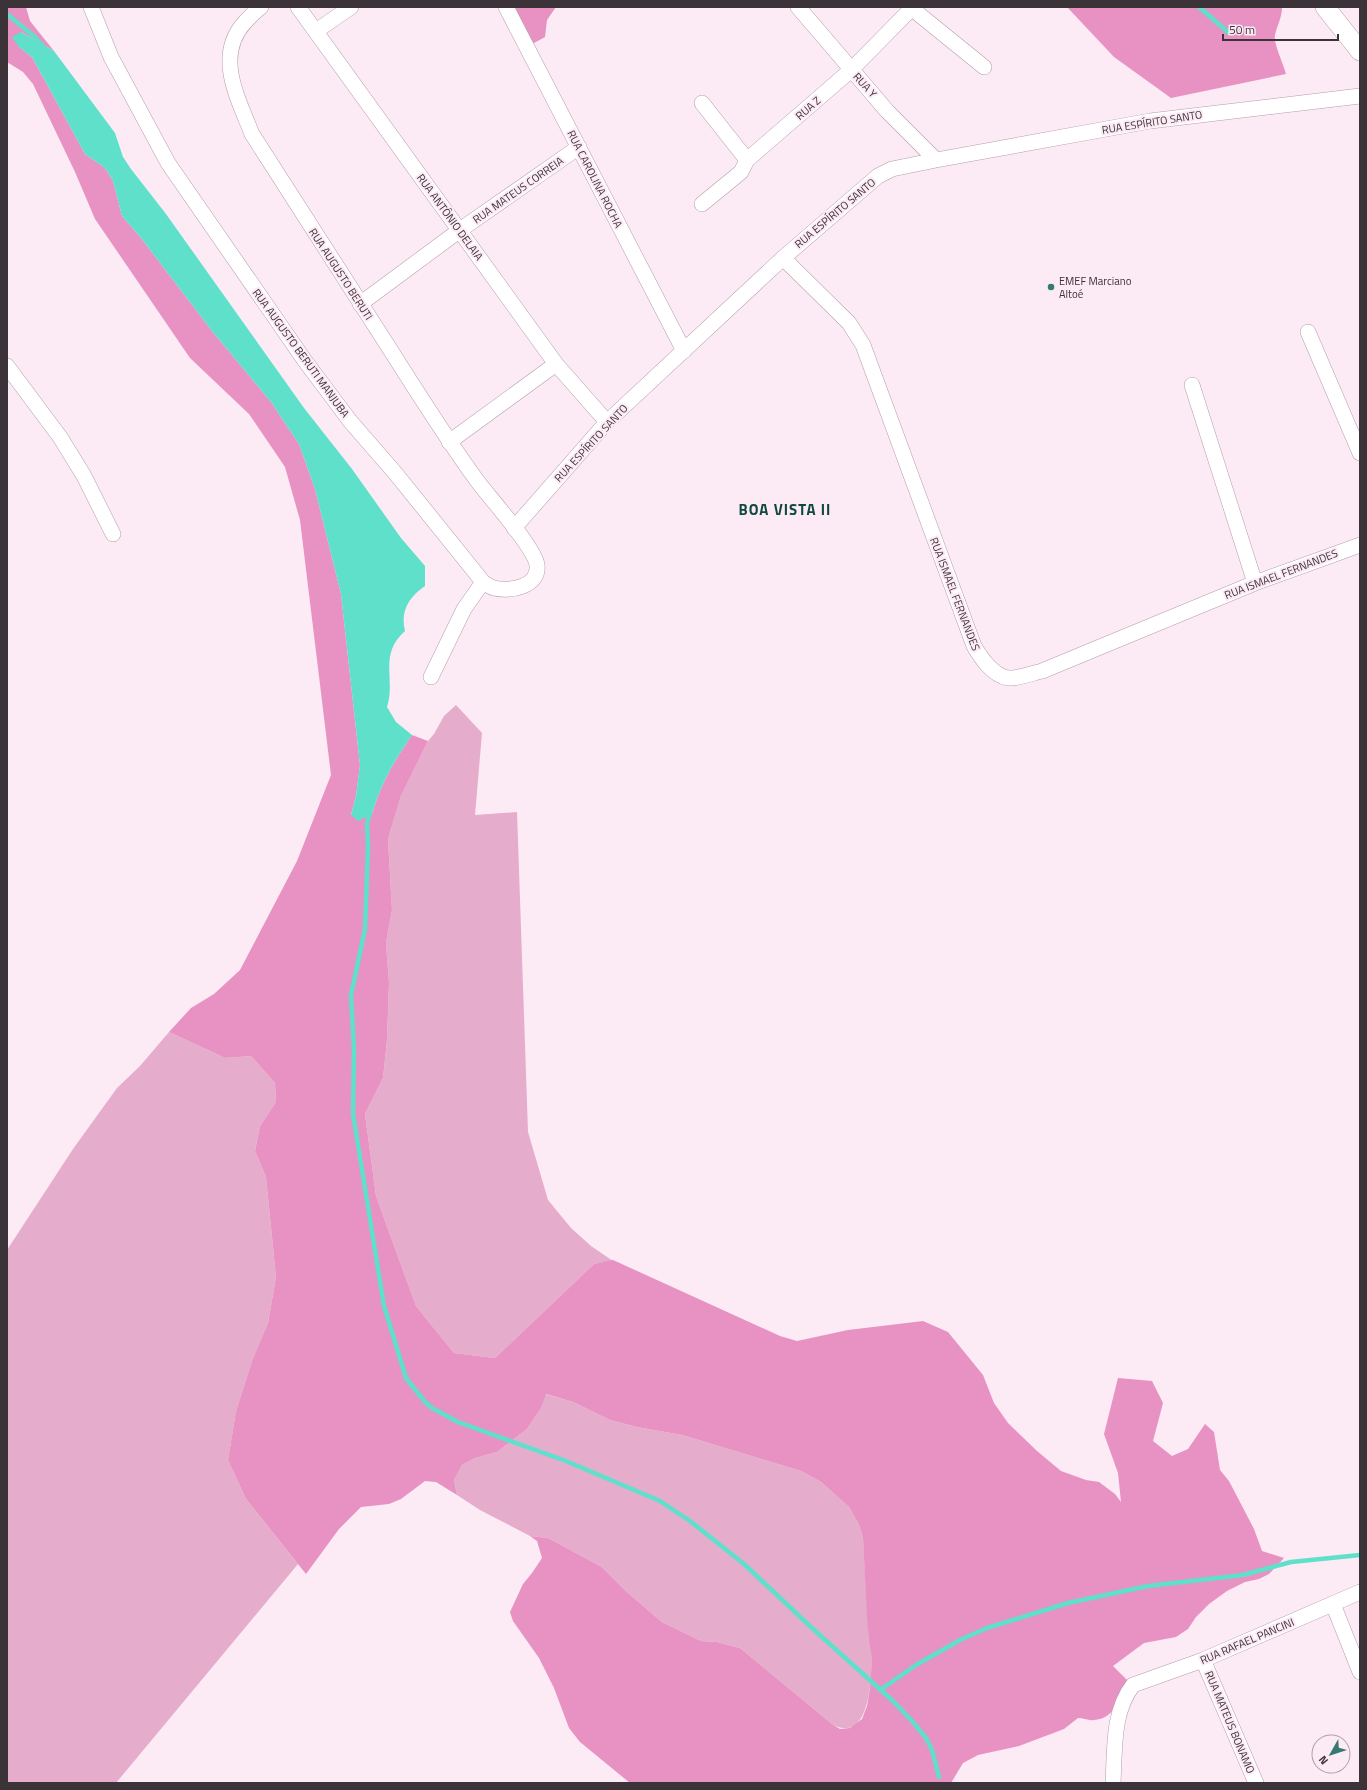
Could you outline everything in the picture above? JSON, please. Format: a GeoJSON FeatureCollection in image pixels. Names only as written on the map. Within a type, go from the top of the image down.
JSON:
{"type":"FeatureCollection","features":[{"type":"Feature","properties":{"kind":"main road"},"geometry":{"type":"LineString","coordinates":[[1325,7],[1360,51]]}},
{"type":"Feature","properties":{"kind":"street","name":"RUA AUGUSTO BERUTI MANJUBA"},"geometry":{"type":"LineString","coordinates":[[90,7],[111,57],[168,163],[309,367],[350,421],[396,474],[483,582],[493,588],[505,590],[518,588],[533,580],[536,574],[537,565],[534,557],[514,528]]}},
{"type":"Feature","properties":{"kind":"street","name":"RUA AUGUSTO BERUTI"},"geometry":{"type":"LineString","coordinates":[[261,7],[240,28],[231,46],[228,63],[234,88],[252,134],[449,442],[514,528]]}},
{"type":"Feature","properties":{"kind":"street","name":"RUA ANTÔNIO DELAIA"},"geometry":{"type":"LineString","coordinates":[[298,7],[556,364],[607,422]]}},
{"type":"Feature","properties":{"kind":"street"},"geometry":{"type":"LineString","coordinates":[[316,32],[351,7]]}},
{"type":"Feature","properties":{"kind":"street","name":"RUA CAROLINA ROCHA"},"geometry":{"type":"LineString","coordinates":[[506,7],[684,351]]}},
{"type":"Feature","properties":{"kind":"street","name":"RUA Y"},"geometry":{"type":"LineString","coordinates":[[798,7],[851,70],[888,111],[936,160]]}},
{"type":"Feature","properties":{"kind":"street"},"geometry":{"type":"LineString","coordinates":[[911,8],[984,67]]}},
{"type":"Feature","properties":{"kind":"street","name":"RUA Z"},"geometry":{"type":"LineString","coordinates":[[702,204],[741,172],[747,160],[851,70],[911,8]]}},
{"type":"Feature","properties":{"kind":"street","name":"RUA ESPÍRITO SANTO"},"geometry":{"type":"LineString","coordinates":[[514,528],[607,422],[783,258],[878,176],[892,170],[936,160],[1150,121],[1360,96]]}},
{"type":"Feature","properties":{"kind":"street"},"geometry":{"type":"LineString","coordinates":[[702,103],[747,160]]}},
{"type":"Feature","properties":{"kind":"street","name":"RUA MATEUS CORREIA"},"geometry":{"type":"LineString","coordinates":[[360,304],[460,230],[579,147]]}},
{"type":"Feature","properties":{"kind":"street","name":"RUA ISMAEL FERNANDES"},"geometry":{"type":"LineString","coordinates":[[783,258],[849,323],[864,345],[974,646],[983,661],[996,672],[1008,678],[1042,671],[1255,583],[1360,545]]}},
{"type":"Feature","properties":{"kind":"street"},"geometry":{"type":"LineString","coordinates":[[1308,332],[1360,453]]}},
{"type":"Feature","properties":{"kind":"street"},"geometry":{"type":"LineString","coordinates":[[449,442],[556,364]]}},
{"type":"Feature","properties":{"kind":"street"},"geometry":{"type":"LineString","coordinates":[[7,366],[60,436],[84,476],[113,534]]}},
{"type":"Feature","properties":{"kind":"street"},"geometry":{"type":"LineString","coordinates":[[1192,385],[1255,583]]}},
{"type":"Feature","properties":{"kind":"street"},"geometry":{"type":"LineString","coordinates":[[431,677],[464,609],[483,582]]}},
{"type":"Feature","properties":{"kind":"street","name":"RUA RAFAEL PANCINI"},"geometry":{"type":"LineString","coordinates":[[1113,1783],[1116,1732],[1121,1707],[1127,1692],[1133,1684],[1204,1660],[1360,1592]]}},
{"type":"Feature","properties":{"kind":"street"},"geometry":{"type":"LineString","coordinates":[[1333,1604],[1360,1672]]}},
{"type":"Feature","properties":{"kind":"street","name":"RUA MATEUS BONAMO"},"geometry":{"type":"LineString","coordinates":[[1204,1660],[1256,1783]]}},
{"type":"Feature","properties":{"kind":"shaded area"},"geometry":{"type":"Polygon","coordinates":[[[7,7],[26,7],[30,21],[54,51],[21,32],[19,47],[32,57],[85,154],[105,168],[113,181],[122,216],[141,238],[212,331],[271,402],[299,444],[315,489],[341,594],[360,765],[356,796],[351,815],[372,814],[389,773],[412,735],[428,741],[401,796],[388,839],[392,910],[386,943],[389,983],[387,1040],[383,1078],[365,1114],[376,1196],[416,1306],[454,1353],[495,1358],[594,1264],[613,1260],[780,1336],[797,1341],[848,1330],[923,1321],[948,1332],[983,1375],[994,1403],[1008,1423],[1037,1451],[1061,1471],[1086,1480],[1099,1482],[1115,1494],[1121,1502],[1118,1473],[1104,1434],[1118,1378],[1152,1381],[1163,1403],[1153,1441],[1172,1456],[1188,1449],[1205,1424],[1214,1432],[1220,1470],[1229,1481],[1254,1529],[1262,1551],[1284,1558],[1269,1574],[1259,1579],[1245,1582],[1227,1591],[1209,1604],[1196,1617],[1188,1629],[1176,1637],[1144,1643],[1113,1666],[1130,1683],[1120,1701],[1107,1716],[1101,1719],[1092,1720],[1078,1718],[1064,1729],[1019,1746],[978,1755],[963,1763],[951,1783],[630,1783],[580,1742],[569,1728],[554,1688],[539,1658],[513,1621],[510,1612],[523,1584],[542,1558],[537,1541],[530,1536],[548,1538],[602,1567],[628,1593],[662,1622],[701,1641],[717,1642],[740,1648],[832,1724],[840,1729],[850,1728],[862,1719],[867,1706],[872,1659],[867,1618],[863,1538],[859,1525],[849,1507],[821,1482],[801,1471],[682,1435],[637,1427],[610,1420],[573,1402],[546,1394],[541,1408],[527,1429],[497,1452],[475,1458],[462,1465],[454,1480],[457,1495],[436,1482],[425,1481],[401,1499],[389,1504],[361,1507],[339,1529],[306,1574],[246,1499],[228,1460],[236,1411],[253,1358],[268,1323],[276,1277],[266,1177],[255,1151],[260,1126],[276,1102],[275,1083],[251,1056],[225,1058],[169,1032],[191,1008],[214,994],[240,970],[297,861],[331,775],[300,520],[285,467],[249,414],[190,358],[95,219],[75,172],[33,84],[23,72],[7,62],[7,7]]]}},
{"type":"Feature","properties":{"kind":"shaded area"},"geometry":{"type":"Polygon","coordinates":[[[504,7],[556,7],[547,20],[545,37],[534,43],[527,42],[504,7]]]}},
{"type":"Feature","properties":{"kind":"shaded area"},"geometry":{"type":"Polygon","coordinates":[[[1067,7],[1282,7],[1275,39],[1286,74],[1171,98],[1114,57],[1067,7]]]}},
{"type":"Feature","properties":{"kind":"shaded area"},"geometry":{"type":"Polygon","coordinates":[[[21,32],[54,51],[115,133],[123,157],[131,169],[166,214],[304,408],[352,469],[401,538],[425,566],[425,586],[414,595],[407,605],[404,617],[405,631],[397,640],[392,649],[389,668],[390,687],[387,707],[396,722],[412,735],[389,773],[372,814],[358,821],[351,815],[356,796],[360,765],[341,594],[315,489],[299,444],[271,402],[212,331],[141,238],[122,216],[113,181],[105,168],[85,154],[32,57],[19,47],[12,37],[21,32]]]}},
{"type":"Feature","properties":{"kind":"shaded area"},"geometry":{"type":"Polygon","coordinates":[[[456,705],[482,733],[475,815],[517,812],[528,1132],[548,1200],[571,1228],[591,1246],[613,1261],[594,1264],[495,1358],[454,1353],[416,1306],[376,1196],[365,1114],[383,1078],[387,1040],[389,983],[386,943],[392,910],[388,839],[401,796],[428,741],[434,734],[444,716],[456,705]]]}},
{"type":"Feature","properties":{"kind":"shaded area"},"geometry":{"type":"Polygon","coordinates":[[[169,1032],[225,1058],[251,1056],[275,1083],[276,1102],[260,1126],[255,1151],[266,1177],[276,1277],[268,1323],[253,1358],[236,1411],[228,1460],[246,1499],[298,1564],[116,1783],[7,1783],[7,1250],[73,1149],[117,1088],[140,1066],[169,1032]]]}},
{"type":"Feature","properties":{"kind":"shaded area"},"geometry":{"type":"Polygon","coordinates":[[[545,1394],[573,1402],[610,1420],[637,1427],[682,1435],[801,1471],[821,1482],[849,1507],[859,1525],[863,1538],[869,1642],[872,1660],[871,1682],[866,1708],[861,1719],[854,1726],[844,1728],[832,1724],[740,1648],[717,1642],[701,1641],[662,1622],[628,1593],[602,1567],[548,1538],[530,1536],[480,1510],[457,1495],[454,1480],[462,1465],[475,1458],[497,1452],[527,1429],[541,1408],[545,1394]]]}},
{"type":"Feature","properties":{"kind":"waterway"},"geometry":{"type":"LineString","coordinates":[[1199,7],[1229,33]]}},
{"type":"Feature","properties":{"kind":"waterway"},"geometry":{"type":"LineString","coordinates":[[7,14],[35,37],[48,52]]}},
{"type":"Feature","properties":{"kind":"waterway"},"geometry":{"type":"LineString","coordinates":[[370,812],[367,824],[368,846],[365,929],[351,995],[354,1049],[353,1114],[384,1306],[406,1378],[425,1402],[432,1408],[458,1422],[566,1461],[660,1501],[690,1521],[744,1564],[893,1701],[926,1738],[932,1750],[939,1777]]}},
{"type":"Feature","properties":{"kind":"waterway"},"geometry":{"type":"LineString","coordinates":[[880,1690],[916,1665],[960,1640],[987,1628],[1068,1603],[1148,1586],[1243,1575],[1291,1562],[1360,1555]]}},
{"type":"Feature","properties":{"kind":"place","name":"EMEF Marciano Altoé"},"geometry":{"type":"Point","coordinates":[1051,287]}},
{"type":"Feature","properties":{"kind":"district","name":"BOA VISTA II"},"geometry":{"type":"Point","coordinates":[785,509]}}]}
